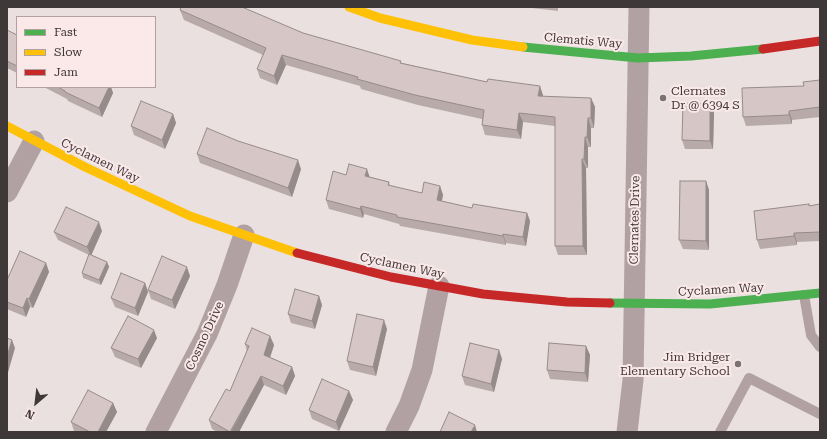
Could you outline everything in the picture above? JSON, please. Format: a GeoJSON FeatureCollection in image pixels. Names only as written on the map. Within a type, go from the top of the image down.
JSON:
{"type":"FeatureCollection","features":[{"type":"Feature","properties":{"kind":"street","name":"Clematis Way"},"geometry":{"type":"LineString","coordinates":[[349,7],[380,18],[472,40],[542,50],[638,58],[691,56],[786,47],[820,41]]}},
{"type":"Feature","properties":{"kind":"street","name":"Clernates Drive"},"geometry":{"type":"LineString","coordinates":[[627,432],[632,402],[639,7]]}},
{"type":"Feature","properties":{"kind":"street","name":"Cyclamen Way"},"geometry":{"type":"LineString","coordinates":[[7,126],[137,192],[190,216],[293,252],[341,266],[439,286],[525,299],[634,304],[710,304],[820,293]]}},
{"type":"Feature","properties":{"kind":"street"},"geometry":{"type":"LineString","coordinates":[[7,192],[34,140]]}},
{"type":"Feature","properties":{"kind":"street","name":"Cosmo Drive"},"geometry":{"type":"LineString","coordinates":[[156,432],[196,357],[218,310],[244,235]]}},
{"type":"Feature","properties":{"kind":"street"},"geometry":{"type":"LineString","coordinates":[[396,432],[418,382],[428,345],[439,286]]}},
{"type":"Feature","properties":{"kind":"lane"},"geometry":{"type":"LineString","coordinates":[[804,295],[811,335],[820,347]]}},
{"type":"Feature","properties":{"kind":"lane"},"geometry":{"type":"LineString","coordinates":[[720,432],[749,378],[820,414]]}},
{"type":"Feature","properties":{"kind":"building"},"geometry":{"type":"Polygon","coordinates":[[[181,7],[242,7],[303,33],[401,61],[400,63],[487,82],[488,79],[540,86],[538,96],[591,98],[591,118],[588,118],[584,159],[582,159],[583,246],[555,246],[555,117],[519,113],[517,130],[482,125],[484,110],[415,95],[357,79],[358,77],[282,55],[274,76],[257,69],[266,48],[180,10],[181,7]]]}},
{"type":"Feature","properties":{"kind":"building"},"geometry":{"type":"Polygon","coordinates":[[[7,30],[16,34],[16,66],[7,61],[7,30]]]}},
{"type":"Feature","properties":{"kind":"building"},"geometry":{"type":"Polygon","coordinates":[[[820,80],[820,107],[789,111],[789,115],[743,117],[742,88],[804,86],[803,82],[820,80]]]}},
{"type":"Feature","properties":{"kind":"building"},"geometry":{"type":"Polygon","coordinates":[[[60,88],[109,88],[99,108],[60,88]]]}},
{"type":"Feature","properties":{"kind":"building"},"geometry":{"type":"Polygon","coordinates":[[[141,101],[173,114],[162,140],[131,126],[141,101]]]}},
{"type":"Feature","properties":{"kind":"building"},"geometry":{"type":"Polygon","coordinates":[[[683,103],[710,104],[710,141],[682,140],[683,103]]]}},
{"type":"Feature","properties":{"kind":"building"},"geometry":{"type":"Polygon","coordinates":[[[207,128],[238,141],[298,160],[288,188],[197,154],[207,128]]]}},
{"type":"Feature","properties":{"kind":"building"},"geometry":{"type":"Polygon","coordinates":[[[349,164],[367,169],[365,176],[389,182],[388,185],[422,193],[424,182],[440,186],[437,200],[472,208],[473,204],[527,213],[523,237],[503,234],[503,236],[397,217],[397,215],[361,206],[360,209],[326,200],[333,171],[346,175],[349,164]]]}},
{"type":"Feature","properties":{"kind":"building"},"geometry":{"type":"Polygon","coordinates":[[[680,181],[706,181],[706,241],[679,240],[680,181]]]}},
{"type":"Feature","properties":{"kind":"building"},"geometry":{"type":"Polygon","coordinates":[[[809,204],[809,206],[820,204],[820,232],[794,233],[794,236],[757,240],[754,211],[809,204]]]}},
{"type":"Feature","properties":{"kind":"building"},"geometry":{"type":"Polygon","coordinates":[[[66,207],[99,222],[87,247],[54,232],[66,207]]]}},
{"type":"Feature","properties":{"kind":"building"},"geometry":{"type":"Polygon","coordinates":[[[20,251],[46,263],[29,299],[27,298],[23,308],[7,302],[7,280],[20,251]]]}},
{"type":"Feature","properties":{"kind":"building"},"geometry":{"type":"Polygon","coordinates":[[[89,254],[107,262],[99,280],[82,273],[89,254]]]}},
{"type":"Feature","properties":{"kind":"building"},"geometry":{"type":"Polygon","coordinates":[[[162,256],[187,267],[172,300],[148,290],[162,256]]]}},
{"type":"Feature","properties":{"kind":"building"},"geometry":{"type":"Polygon","coordinates":[[[121,273],[145,283],[135,308],[111,298],[121,273]]]}},
{"type":"Feature","properties":{"kind":"building"},"geometry":{"type":"Polygon","coordinates":[[[295,289],[319,296],[312,321],[288,314],[295,289]]]}},
{"type":"Feature","properties":{"kind":"building"},"geometry":{"type":"Polygon","coordinates":[[[357,314],[384,320],[373,367],[347,361],[357,314]]]}},
{"type":"Feature","properties":{"kind":"building"},"geometry":{"type":"Polygon","coordinates":[[[128,316],[154,330],[138,359],[111,348],[128,316]]]}},
{"type":"Feature","properties":{"kind":"building"},"geometry":{"type":"Polygon","coordinates":[[[252,328],[270,336],[264,355],[292,367],[283,386],[261,376],[230,432],[209,420],[226,389],[230,391],[249,346],[245,344],[252,328]]]}},
{"type":"Feature","properties":{"kind":"building"},"geometry":{"type":"Polygon","coordinates":[[[7,338],[12,340],[7,356],[7,338]]]}},
{"type":"Feature","properties":{"kind":"building"},"geometry":{"type":"Polygon","coordinates":[[[470,343],[499,350],[491,384],[462,376],[470,343]]]}},
{"type":"Feature","properties":{"kind":"building"},"geometry":{"type":"Polygon","coordinates":[[[549,343],[586,346],[585,373],[547,370],[549,343]]]}},
{"type":"Feature","properties":{"kind":"building"},"geometry":{"type":"Polygon","coordinates":[[[322,379],[349,391],[336,422],[309,410],[322,379]]]}},
{"type":"Feature","properties":{"kind":"building"},"geometry":{"type":"Polygon","coordinates":[[[88,390],[113,403],[98,432],[90,432],[71,422],[88,390]]]}},
{"type":"Feature","properties":{"kind":"building"},"geometry":{"type":"Polygon","coordinates":[[[449,412],[475,425],[471,432],[440,432],[449,412]]]}},
{"type":"Feature","properties":{"kind":"traffic: fast"},"geometry":{"type":"LineString","coordinates":[[523,47],[638,58],[691,56],[763,49]]}},
{"type":"Feature","properties":{"kind":"traffic: fast"},"geometry":{"type":"LineString","coordinates":[[610,303],[710,304],[820,293]]}},
{"type":"Feature","properties":{"kind":"traffic: slow"},"geometry":{"type":"LineString","coordinates":[[349,7],[380,18],[472,40],[523,47]]}},
{"type":"Feature","properties":{"kind":"traffic: slow"},"geometry":{"type":"LineString","coordinates":[[7,126],[85,167],[190,216],[297,253]]}},
{"type":"Feature","properties":{"kind":"traffic: jam"},"geometry":{"type":"LineString","coordinates":[[763,49],[820,41]]}},
{"type":"Feature","properties":{"kind":"traffic: jam"},"geometry":{"type":"LineString","coordinates":[[297,253],[391,277],[483,294],[567,302],[610,303]]}},
{"type":"Feature","properties":{"kind":"place","name":"Clernates Dr @ 6394 S"},"geometry":{"type":"Point","coordinates":[663,98]}},
{"type":"Feature","properties":{"kind":"place","name":"Jim Bridger Elementary School"},"geometry":{"type":"Point","coordinates":[738,364]}}]}
